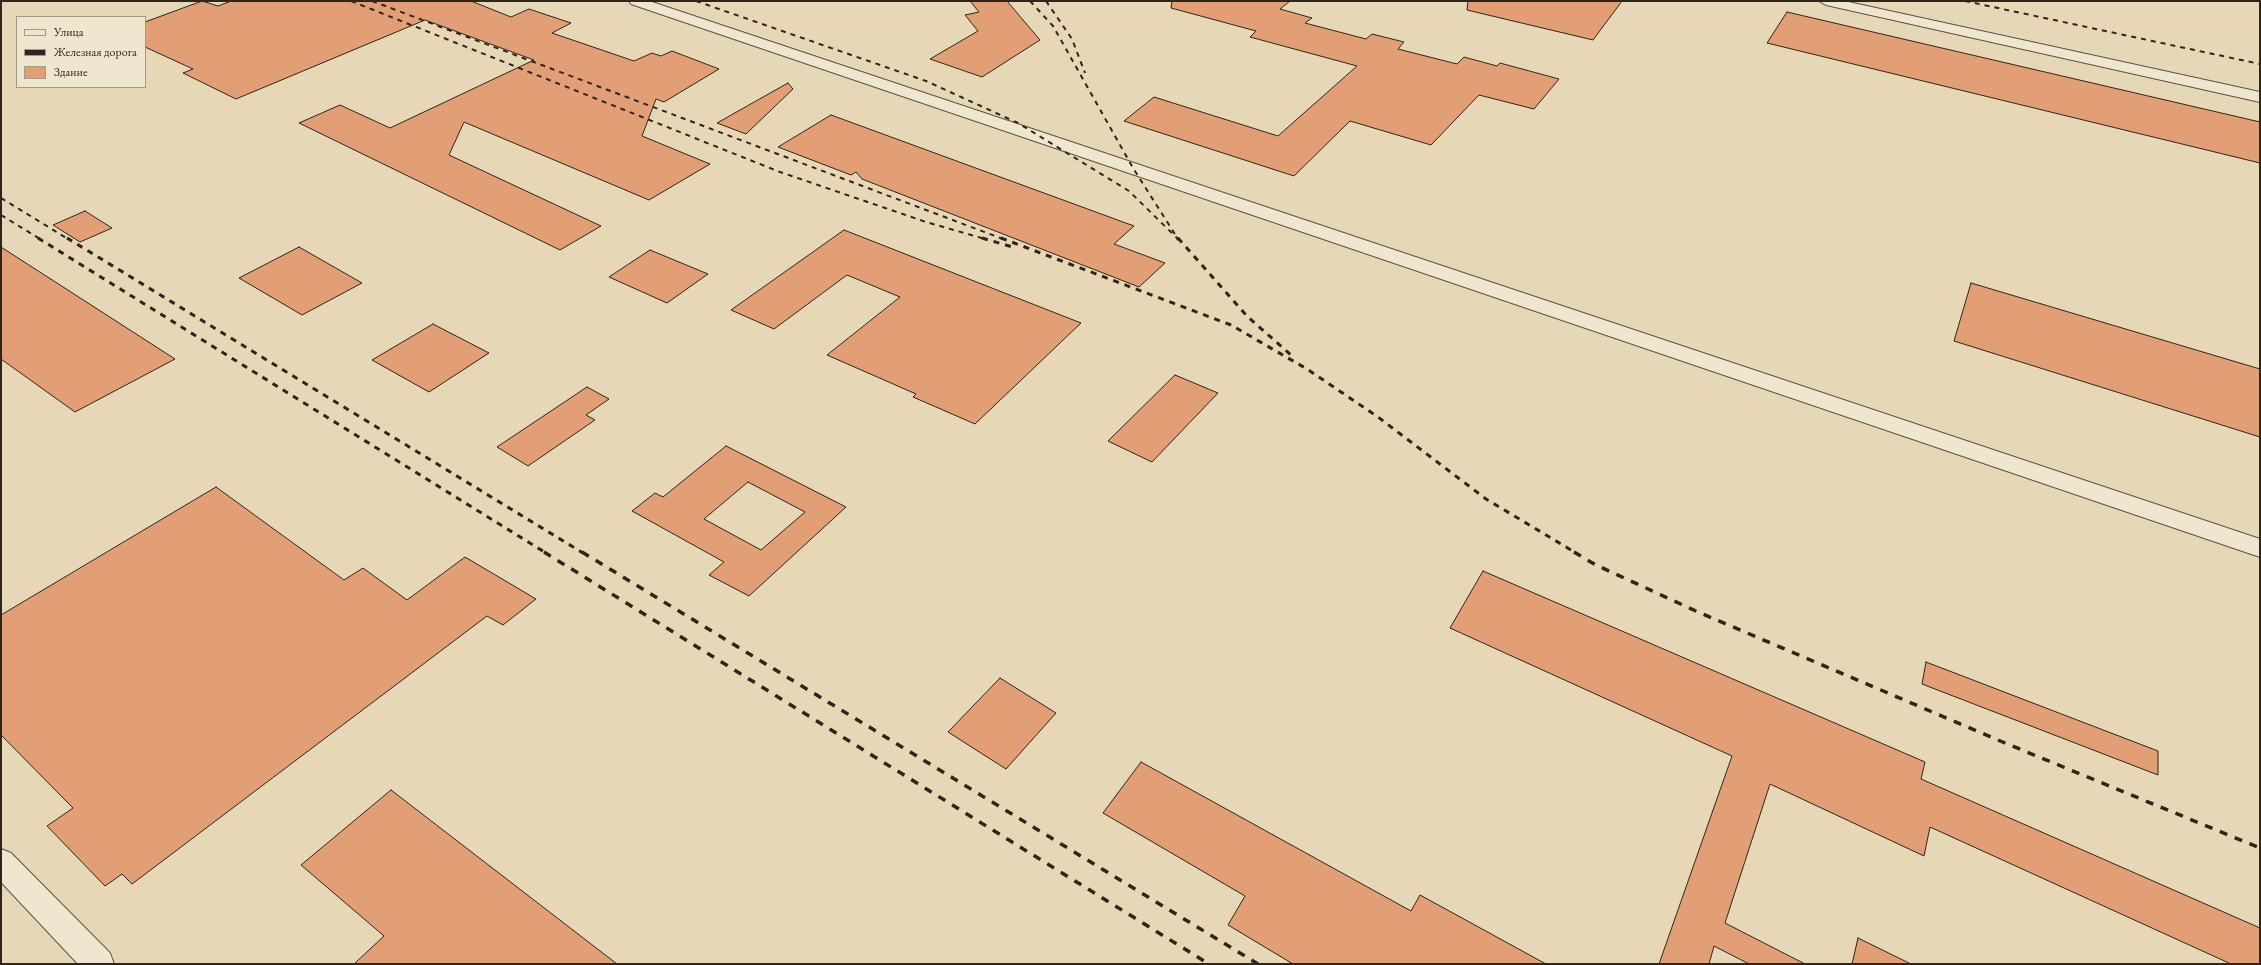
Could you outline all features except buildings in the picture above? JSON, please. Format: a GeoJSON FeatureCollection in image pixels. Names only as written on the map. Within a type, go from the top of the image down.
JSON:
{"type":"FeatureCollection","features":[{"type":"Feature","properties":{"kind":"lane"},"geometry":{"type":"LineString","coordinates":[[636,1],[2260,548]]}},
{"type":"Feature","properties":{"kind":"lane"},"geometry":{"type":"LineString","coordinates":[[1826,1],[2260,97]]}},
{"type":"Feature","properties":{"kind":"lane"},"geometry":{"type":"LineString","coordinates":[[1,862],[99,964]]}},
{"type":"Feature","properties":{"kind":"railway"},"geometry":{"type":"LineString","coordinates":[[351,1],[780,172],[926,222],[985,239]]}},
{"type":"Feature","properties":{"kind":"railway"},"geometry":{"type":"LineString","coordinates":[[372,1],[1003,239]]}},
{"type":"Feature","properties":{"kind":"railway"},"geometry":{"type":"LineString","coordinates":[[696,1],[926,81],[1018,123],[1129,191],[1178,239]]}},
{"type":"Feature","properties":{"kind":"railway"},"geometry":{"type":"LineString","coordinates":[[1030,1],[1053,26],[1133,168],[1178,239]]}},
{"type":"Feature","properties":{"kind":"railway"},"geometry":{"type":"LineString","coordinates":[[1046,1],[1072,39],[1085,73]]}},
{"type":"Feature","properties":{"kind":"railway"},"geometry":{"type":"LineString","coordinates":[[1965,1],[2260,64]]}},
{"type":"Feature","properties":{"kind":"railway"},"geometry":{"type":"LineString","coordinates":[[1,198],[68,239]]}},
{"type":"Feature","properties":{"kind":"railway"},"geometry":{"type":"LineString","coordinates":[[1,215],[40,239]]}},
{"type":"Feature","properties":{"kind":"railway"},"geometry":{"type":"LineString","coordinates":[[38,238],[546,553]]}},
{"type":"Feature","properties":{"kind":"railway"},"geometry":{"type":"LineString","coordinates":[[67,238],[583,553]]}},
{"type":"Feature","properties":{"kind":"railway"},"geometry":{"type":"LineString","coordinates":[[982,238],[1016,248]]}},
{"type":"Feature","properties":{"kind":"railway"},"geometry":{"type":"LineString","coordinates":[[1001,238],[1231,325],[1307,369],[1378,417],[1486,499],[1576,553]]}},
{"type":"Feature","properties":{"kind":"railway"},"geometry":{"type":"LineString","coordinates":[[1178,238],[1247,316],[1292,356]]}},
{"type":"Feature","properties":{"kind":"railway"},"geometry":{"type":"LineString","coordinates":[[544,552],[1209,964]]}},
{"type":"Feature","properties":{"kind":"railway"},"geometry":{"type":"LineString","coordinates":[[582,552],[1258,964]]}},
{"type":"Feature","properties":{"kind":"railway"},"geometry":{"type":"LineString","coordinates":[[1574,552],[1596,565],[1698,612],[2005,743],[2260,848]]}}]}
